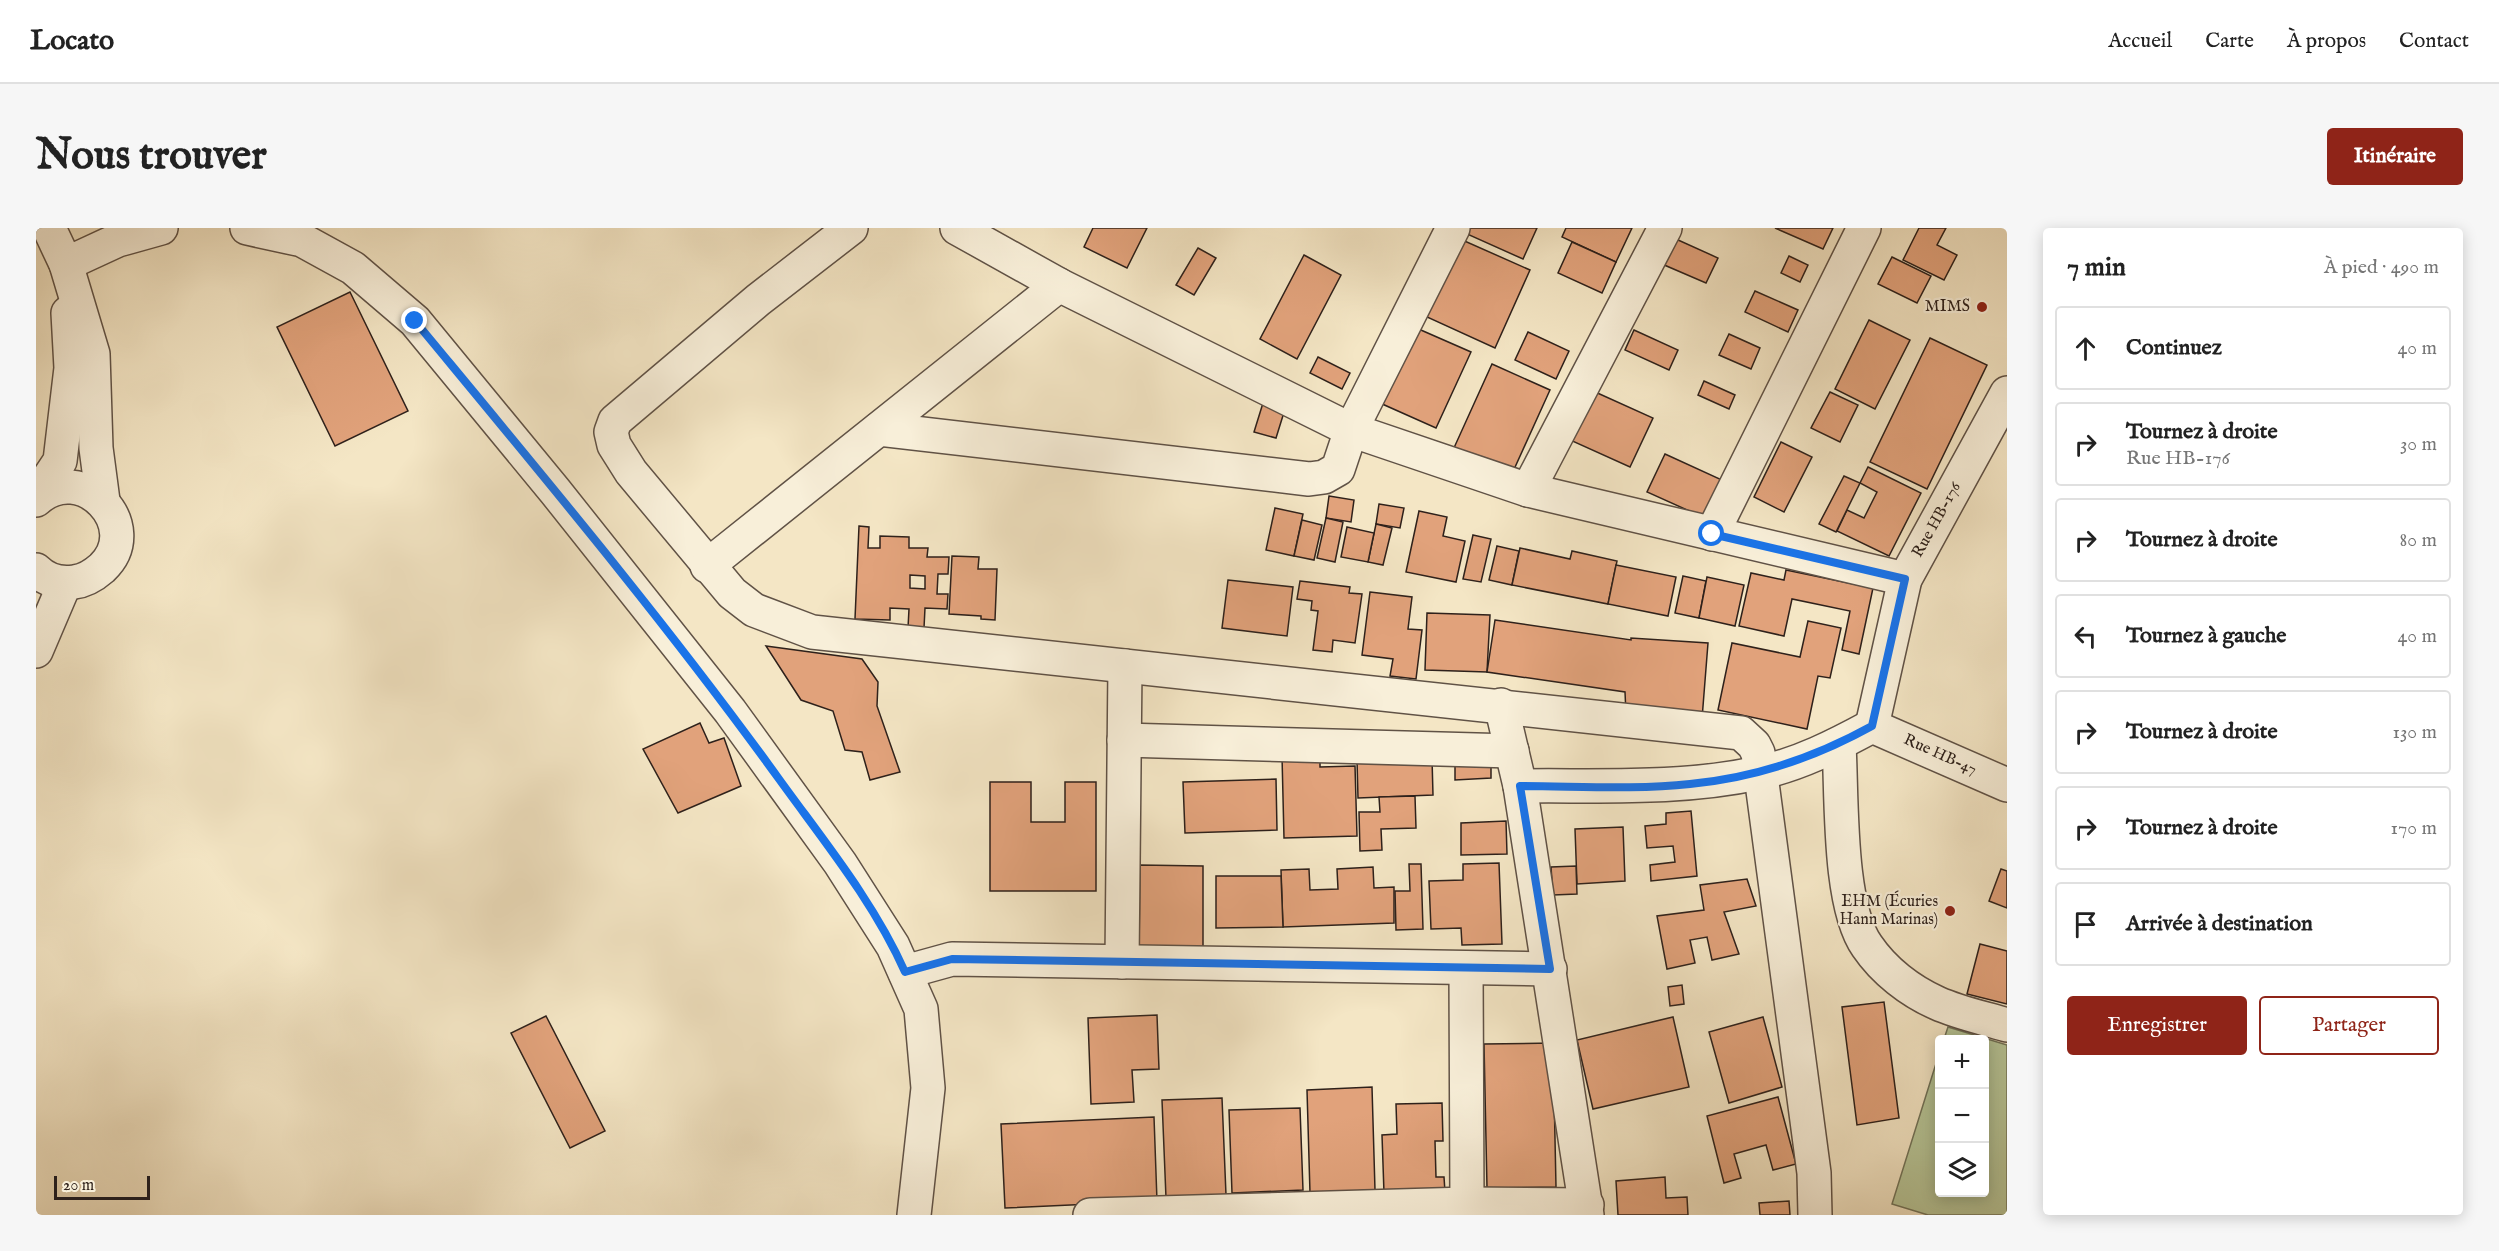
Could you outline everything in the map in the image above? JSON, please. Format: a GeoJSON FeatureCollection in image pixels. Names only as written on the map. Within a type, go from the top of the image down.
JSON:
{"type":"FeatureCollection","features":[{"type":"Feature","properties":{"kind":"street"},"geometry":{"type":"LineString","coordinates":[[49,228],[66,264],[93,354],[96,448],[103,501]]}},
{"type":"Feature","properties":{"kind":"street"},"geometry":{"type":"LineString","coordinates":[[66,264],[118,240],[161,228]]}},
{"type":"Feature","properties":{"kind":"street"},"geometry":{"type":"LineString","coordinates":[[247,228],[302,240],[353,268],[415,321],[555,491],[730,711],[840,863],[893,946],[921,1009],[928,1088],[914,1215]]}},
{"type":"Feature","properties":{"kind":"street"},"geometry":{"type":"LineString","coordinates":[[851,228],[758,300],[615,420],[611,432],[614,445],[631,472],[707,566],[732,593],[754,610],[812,632],[1501,705],[1741,733],[1754,745],[1760,773],[1814,1173],[1815,1215]]}},
{"type":"Feature","properties":{"kind":"street"},"geometry":{"type":"LineString","coordinates":[[957,228],[1059,285],[1351,430],[1528,490],[1905,579]]}},
{"type":"Feature","properties":{"kind":"street"},"geometry":{"type":"LineString","coordinates":[[879,429],[1309,479],[1324,477],[1338,469],[1351,430],[1454,228]]}},
{"type":"Feature","properties":{"kind":"street"},"geometry":{"type":"LineString","coordinates":[[1528,490],[1665,228]]}},
{"type":"Feature","properties":{"kind":"street"},"geometry":{"type":"LineString","coordinates":[[1712,534],[1864,228]]}},
{"type":"Feature","properties":{"kind":"street"},"geometry":{"type":"LineString","coordinates":[[36,499],[60,461],[71,368],[66,264]]}},
{"type":"Feature","properties":{"kind":"street"},"geometry":{"type":"LineString","coordinates":[[707,566],[1059,285]]}},
{"type":"Feature","properties":{"kind":"street","name":"Rue HB-176"},"geometry":{"type":"LineString","coordinates":[[1872,726],[1905,579],[2007,393]]}},
{"type":"Feature","properties":{"kind":"street"},"geometry":{"type":"LineString","coordinates":[[36,499],[60,488],[77,488],[89,492],[103,501],[110,510],[116,526],[115,547],[108,562],[94,576],[78,582],[42,575],[36,651]]}},
{"type":"Feature","properties":{"kind":"street"},"geometry":{"type":"LineString","coordinates":[[1122,962],[1125,666]]}},
{"type":"Feature","properties":{"kind":"street"},"geometry":{"type":"LineString","coordinates":[[1090,1215],[1467,1204],[1587,1210],[1520,786],[1501,705]]}},
{"type":"Feature","properties":{"kind":"street"},"geometry":{"type":"LineString","coordinates":[[1520,786],[1689,784],[1760,773],[1839,745],[1872,726]]}},
{"type":"Feature","properties":{"kind":"street","name":"Rue HB-47"},"geometry":{"type":"LineString","coordinates":[[1872,726],[2007,785]]}},
{"type":"Feature","properties":{"kind":"street"},"geometry":{"type":"LineString","coordinates":[[1124,740],[1512,751]]}},
{"type":"Feature","properties":{"kind":"street"},"geometry":{"type":"LineString","coordinates":[[1839,745],[1846,871],[1851,909],[1866,946],[1897,979],[1938,1003],[2007,1025]]}},
{"type":"Feature","properties":{"kind":"street"},"geometry":{"type":"LineString","coordinates":[[905,972],[952,959],[1550,969]]}},
{"type":"Feature","properties":{"kind":"street"},"geometry":{"type":"LineString","coordinates":[[1466,968],[1467,1204]]}},
{"type":"Feature","properties":{"kind":"green space"},"geometry":{"type":"Polygon","coordinates":[[[1948,1027],[1974,1035],[1945,1035],[1948,1027]]]}},
{"type":"Feature","properties":{"kind":"green space"},"geometry":{"type":"Polygon","coordinates":[[[1989,1040],[2007,1045],[2007,1215],[1928,1215],[1892,1204],[1935,1067],[1935,1197],[1989,1197],[1989,1040]]]}},
{"type":"Feature","properties":{"kind":"building"},"geometry":{"type":"Polygon","coordinates":[[[1093,228],[1147,228],[1127,268],[1084,247],[1093,228]]]}},
{"type":"Feature","properties":{"kind":"building"},"geometry":{"type":"Polygon","coordinates":[[[1470,228],[1537,228],[1523,259],[1467,234],[1470,228]]]}},
{"type":"Feature","properties":{"kind":"building"},"geometry":{"type":"Polygon","coordinates":[[[1566,228],[1632,228],[1616,262],[1562,237],[1566,228]]]}},
{"type":"Feature","properties":{"kind":"building"},"geometry":{"type":"Polygon","coordinates":[[[1775,228],[1833,228],[1823,249],[1775,228]]]}},
{"type":"Feature","properties":{"kind":"building"},"geometry":{"type":"Polygon","coordinates":[[[1919,228],[1946,228],[1937,245],[1957,255],[1944,280],[1903,260],[1919,228]]]}},
{"type":"Feature","properties":{"kind":"building"},"geometry":{"type":"Polygon","coordinates":[[[1451,235],[1530,270],[1495,348],[1416,312],[1451,235]]]}},
{"type":"Feature","properties":{"kind":"building"},"geometry":{"type":"Polygon","coordinates":[[[1667,235],[1718,258],[1706,283],[1655,261],[1667,235]]]}},
{"type":"Feature","properties":{"kind":"building"},"geometry":{"type":"Polygon","coordinates":[[[1572,242],[1616,262],[1602,293],[1558,273],[1572,242]]]}},
{"type":"Feature","properties":{"kind":"building"},"geometry":{"type":"Polygon","coordinates":[[[1198,248],[1216,258],[1194,295],[1176,285],[1198,248]]]}},
{"type":"Feature","properties":{"kind":"building"},"geometry":{"type":"Polygon","coordinates":[[[1304,255],[1341,275],[1297,359],[1260,339],[1304,255]]]}},
{"type":"Feature","properties":{"kind":"building"},"geometry":{"type":"Polygon","coordinates":[[[1789,256],[1808,265],[1800,282],[1781,273],[1789,256]]]}},
{"type":"Feature","properties":{"kind":"building"},"geometry":{"type":"Polygon","coordinates":[[[1892,257],[1931,276],[1917,303],[1878,284],[1892,257]]]}},
{"type":"Feature","properties":{"kind":"building"},"geometry":{"type":"Polygon","coordinates":[[[1755,291],[1798,310],[1788,332],[1745,312],[1755,291]]]}},
{"type":"Feature","properties":{"kind":"building"},"geometry":{"type":"Polygon","coordinates":[[[350,292],[408,411],[335,446],[277,327],[350,292]]]}},
{"type":"Feature","properties":{"kind":"building"},"geometry":{"type":"Polygon","coordinates":[[[1869,320],[1910,340],[1875,409],[1835,389],[1869,320]]]}},
{"type":"Feature","properties":{"kind":"building"},"geometry":{"type":"Polygon","coordinates":[[[1414,327],[1471,352],[1436,428],[1380,403],[1414,327]]]}},
{"type":"Feature","properties":{"kind":"building"},"geometry":{"type":"Polygon","coordinates":[[[1634,330],[1678,350],[1669,370],[1625,350],[1634,330]]]}},
{"type":"Feature","properties":{"kind":"building"},"geometry":{"type":"Polygon","coordinates":[[[1528,332],[1569,351],[1556,379],[1515,360],[1528,332]]]}},
{"type":"Feature","properties":{"kind":"building"},"geometry":{"type":"Polygon","coordinates":[[[1729,334],[1760,348],[1751,369],[1719,355],[1729,334]]]}},
{"type":"Feature","properties":{"kind":"building"},"geometry":{"type":"Polygon","coordinates":[[[1930,338],[1987,365],[1927,489],[1870,462],[1930,338]]]}},
{"type":"Feature","properties":{"kind":"building"},"geometry":{"type":"Polygon","coordinates":[[[1318,357],[1350,373],[1342,389],[1310,373],[1318,357]]]}},
{"type":"Feature","properties":{"kind":"building"},"geometry":{"type":"Polygon","coordinates":[[[1492,364],[1550,390],[1511,476],[1453,450],[1492,364]]]}},
{"type":"Feature","properties":{"kind":"building"},"geometry":{"type":"Polygon","coordinates":[[[1704,381],[1735,395],[1729,409],[1698,395],[1704,381]]]}},
{"type":"Feature","properties":{"kind":"building"},"geometry":{"type":"Polygon","coordinates":[[[1593,391],[1653,418],[1630,467],[1570,440],[1593,391]]]}},
{"type":"Feature","properties":{"kind":"building"},"geometry":{"type":"Polygon","coordinates":[[[1830,392],[1858,405],[1840,442],[1811,428],[1830,392]]]}},
{"type":"Feature","properties":{"kind":"building"},"geometry":{"type":"Polygon","coordinates":[[[1263,403],[1285,409],[1276,438],[1254,432],[1263,403]]]}},
{"type":"Feature","properties":{"kind":"building"},"geometry":{"type":"Polygon","coordinates":[[[1781,442],[1812,457],[1784,512],[1754,497],[1781,442]]]}},
{"type":"Feature","properties":{"kind":"building"},"geometry":{"type":"Polygon","coordinates":[[[1665,454],[1722,480],[1705,518],[1647,492],[1665,454]]]}},
{"type":"Feature","properties":{"kind":"building"},"geometry":{"type":"Polygon","coordinates":[[[1868,467],[1921,493],[1889,556],[1837,531],[1847,510],[1864,518],[1877,492],[1860,483],[1868,467]]]}},
{"type":"Feature","properties":{"kind":"building"},"geometry":{"type":"Polygon","coordinates":[[[1844,476],[1860,483],[1836,532],[1819,524],[1844,476]]]}},
{"type":"Feature","properties":{"kind":"building"},"geometry":{"type":"Polygon","coordinates":[[[1329,496],[1354,500],[1351,522],[1326,518],[1329,496]]]}},
{"type":"Feature","properties":{"kind":"building"},"geometry":{"type":"Polygon","coordinates":[[[1379,504],[1404,508],[1400,528],[1376,524],[1379,504]]]}},
{"type":"Feature","properties":{"kind":"building"},"geometry":{"type":"Polygon","coordinates":[[[1275,508],[1303,514],[1294,556],[1266,550],[1275,508]]]}},
{"type":"Feature","properties":{"kind":"building"},"geometry":{"type":"Polygon","coordinates":[[[1419,511],[1447,517],[1443,536],[1465,541],[1456,582],[1406,572],[1419,511]]]}},
{"type":"Feature","properties":{"kind":"building"},"geometry":{"type":"Polygon","coordinates":[[[1326,518],[1343,522],[1335,562],[1317,558],[1326,518]]]}},
{"type":"Feature","properties":{"kind":"building"},"geometry":{"type":"Polygon","coordinates":[[[1302,520],[1322,525],[1314,560],[1294,556],[1302,520]]]}},
{"type":"Feature","properties":{"kind":"building"},"geometry":{"type":"Polygon","coordinates":[[[1376,524],[1392,528],[1383,565],[1368,562],[1376,524]]]}},
{"type":"Feature","properties":{"kind":"building"},"geometry":{"type":"Polygon","coordinates":[[[859,526],[869,527],[868,548],[880,548],[880,536],[909,537],[909,548],[928,548],[927,557],[949,557],[948,574],[938,574],[937,594],[948,594],[947,609],[925,608],[924,628],[908,628],[909,609],[890,608],[890,620],[855,619],[859,526]],[[910,575],[910,588],[925,589],[925,576],[910,575]]]}},
{"type":"Feature","properties":{"kind":"building"},"geometry":{"type":"Polygon","coordinates":[[[1347,527],[1374,533],[1368,562],[1341,557],[1347,527]]]}},
{"type":"Feature","properties":{"kind":"building"},"geometry":{"type":"Polygon","coordinates":[[[1473,535],[1491,539],[1481,582],[1463,579],[1473,535]]]}},
{"type":"Feature","properties":{"kind":"building"},"geometry":{"type":"Polygon","coordinates":[[[1497,546],[1519,551],[1512,585],[1489,580],[1497,546]]]}},
{"type":"Feature","properties":{"kind":"building"},"geometry":{"type":"Polygon","coordinates":[[[1520,548],[1570,559],[1572,551],[1617,561],[1608,604],[1512,585],[1520,548]]]}},
{"type":"Feature","properties":{"kind":"building"},"geometry":{"type":"Polygon","coordinates":[[[952,556],[979,557],[978,569],[997,569],[995,620],[981,619],[981,616],[949,614],[952,556]]]}},
{"type":"Feature","properties":{"kind":"building"},"geometry":{"type":"Polygon","coordinates":[[[1616,565],[1676,577],[1668,616],[1608,604],[1616,565]]]}},
{"type":"Feature","properties":{"kind":"building"},"geometry":{"type":"Polygon","coordinates":[[[1786,570],[1873,588],[1859,654],[1842,650],[1850,611],[1792,599],[1784,636],[1739,626],[1751,573],[1784,580],[1786,570]]]}},
{"type":"Feature","properties":{"kind":"building"},"geometry":{"type":"Polygon","coordinates":[[[1683,576],[1706,581],[1699,618],[1675,613],[1683,576]]]}},
{"type":"Feature","properties":{"kind":"building"},"geometry":{"type":"Polygon","coordinates":[[[1707,577],[1744,585],[1735,626],[1699,618],[1707,577]]]}},
{"type":"Feature","properties":{"kind":"building"},"geometry":{"type":"Polygon","coordinates":[[[1228,580],[1293,587],[1287,636],[1222,628],[1228,580]]]}},
{"type":"Feature","properties":{"kind":"building"},"geometry":{"type":"Polygon","coordinates":[[[1300,581],[1350,587],[1349,593],[1362,594],[1355,643],[1333,640],[1332,652],[1313,650],[1318,611],[1311,610],[1312,601],[1297,599],[1300,581]]]}},
{"type":"Feature","properties":{"kind":"building"},"geometry":{"type":"Polygon","coordinates":[[[1370,592],[1412,597],[1408,629],[1422,630],[1416,679],[1390,676],[1393,659],[1362,655],[1370,592]]]}},
{"type":"Feature","properties":{"kind":"building"},"geometry":{"type":"Polygon","coordinates":[[[1427,613],[1490,615],[1487,672],[1425,670],[1427,613]]]}},
{"type":"Feature","properties":{"kind":"building"},"geometry":{"type":"Polygon","coordinates":[[[1495,620],[1631,640],[1631,638],[1708,643],[1702,719],[1626,714],[1625,692],[1487,672],[1495,620]]]}},
{"type":"Feature","properties":{"kind":"building"},"geometry":{"type":"Polygon","coordinates":[[[1808,621],[1841,628],[1830,678],[1818,676],[1807,729],[1718,710],[1732,643],[1800,657],[1808,621]]]}},
{"type":"Feature","properties":{"kind":"building"},"geometry":{"type":"Polygon","coordinates":[[[766,646],[862,659],[878,682],[877,706],[900,772],[870,780],[862,752],[845,750],[833,711],[801,700],[766,646]]]}},
{"type":"Feature","properties":{"kind":"building"},"geometry":{"type":"Polygon","coordinates":[[[700,723],[709,743],[724,738],[741,786],[678,813],[643,749],[700,723]]]}},
{"type":"Feature","properties":{"kind":"building"},"geometry":{"type":"Polygon","coordinates":[[[1320,755],[1320,767],[1355,766],[1357,836],[1284,838],[1282,756],[1320,755]]]}},
{"type":"Feature","properties":{"kind":"building"},"geometry":{"type":"Polygon","coordinates":[[[1432,758],[1433,795],[1358,798],[1357,760],[1432,758]]]}},
{"type":"Feature","properties":{"kind":"building"},"geometry":{"type":"Polygon","coordinates":[[[1491,761],[1491,778],[1455,780],[1455,762],[1491,761]]]}},
{"type":"Feature","properties":{"kind":"building"},"geometry":{"type":"Polygon","coordinates":[[[1276,779],[1277,830],[1185,833],[1183,782],[1276,779]]]}},
{"type":"Feature","properties":{"kind":"building"},"geometry":{"type":"Polygon","coordinates":[[[990,782],[1031,782],[1031,822],[1065,822],[1065,782],[1096,782],[1096,891],[990,891],[990,782]]]}},
{"type":"Feature","properties":{"kind":"building"},"geometry":{"type":"Polygon","coordinates":[[[1415,796],[1416,828],[1381,829],[1382,850],[1360,851],[1359,812],[1380,812],[1379,797],[1415,796]]]}},
{"type":"Feature","properties":{"kind":"building"},"geometry":{"type":"Polygon","coordinates":[[[1691,811],[1697,876],[1651,881],[1650,865],[1675,862],[1673,846],[1647,848],[1645,826],[1666,824],[1666,813],[1691,811]]]}},
{"type":"Feature","properties":{"kind":"building"},"geometry":{"type":"Polygon","coordinates":[[[1506,821],[1507,854],[1461,855],[1461,823],[1506,821]]]}},
{"type":"Feature","properties":{"kind":"building"},"geometry":{"type":"Polygon","coordinates":[[[1623,827],[1625,881],[1577,884],[1575,829],[1623,827]]]}},
{"type":"Feature","properties":{"kind":"building"},"geometry":{"type":"Polygon","coordinates":[[[1499,863],[1502,944],[1462,945],[1461,928],[1431,929],[1429,881],[1463,880],[1463,864],[1499,863]]]}},
{"type":"Feature","properties":{"kind":"building"},"geometry":{"type":"Polygon","coordinates":[[[1409,864],[1421,864],[1423,929],[1396,930],[1395,891],[1410,891],[1409,864]]]}},
{"type":"Feature","properties":{"kind":"building"},"geometry":{"type":"Polygon","coordinates":[[[1140,865],[1203,866],[1203,953],[1139,952],[1140,865]]]}},
{"type":"Feature","properties":{"kind":"building"},"geometry":{"type":"Polygon","coordinates":[[[1576,866],[1577,894],[1553,895],[1551,867],[1576,866]]]}},
{"type":"Feature","properties":{"kind":"building"},"geometry":{"type":"Polygon","coordinates":[[[1373,867],[1374,888],[1394,887],[1394,923],[1283,927],[1281,870],[1309,869],[1310,890],[1338,889],[1337,869],[1373,867]]]}},
{"type":"Feature","properties":{"kind":"building"},"geometry":{"type":"Polygon","coordinates":[[[2001,869],[2007,871],[2007,908],[1989,901],[2001,869]]]}},
{"type":"Feature","properties":{"kind":"building"},"geometry":{"type":"Polygon","coordinates":[[[1216,876],[1281,876],[1283,927],[1216,928],[1216,876]]]}},
{"type":"Feature","properties":{"kind":"building"},"geometry":{"type":"Polygon","coordinates":[[[1747,879],[1756,906],[1724,912],[1739,954],[1712,960],[1707,937],[1690,940],[1695,963],[1667,969],[1657,916],[1704,910],[1700,885],[1747,879]]]}},
{"type":"Feature","properties":{"kind":"building"},"geometry":{"type":"Polygon","coordinates":[[[1980,944],[2007,951],[2007,1004],[1967,994],[1980,944]]]}},
{"type":"Feature","properties":{"kind":"building"},"geometry":{"type":"Polygon","coordinates":[[[1682,985],[1684,1004],[1670,1006],[1668,987],[1682,985]]]}},
{"type":"Feature","properties":{"kind":"building"},"geometry":{"type":"Polygon","coordinates":[[[1884,1002],[1899,1118],[1857,1125],[1842,1007],[1884,1002]]]}},
{"type":"Feature","properties":{"kind":"building"},"geometry":{"type":"Polygon","coordinates":[[[1157,1015],[1159,1069],[1132,1070],[1134,1102],[1091,1104],[1088,1018],[1157,1015]]]}},
{"type":"Feature","properties":{"kind":"building"},"geometry":{"type":"Polygon","coordinates":[[[546,1016],[605,1131],[570,1148],[511,1033],[546,1016]]]}},
{"type":"Feature","properties":{"kind":"building"},"geometry":{"type":"Polygon","coordinates":[[[1673,1017],[1689,1087],[1593,1109],[1577,1040],[1673,1017]]]}},
{"type":"Feature","properties":{"kind":"building"},"geometry":{"type":"Polygon","coordinates":[[[1763,1017],[1782,1087],[1729,1103],[1709,1032],[1763,1017]]]}},
{"type":"Feature","properties":{"kind":"building"},"geometry":{"type":"Polygon","coordinates":[[[1553,1043],[1556,1187],[1487,1188],[1484,1044],[1553,1043]]]}},
{"type":"Feature","properties":{"kind":"building"},"geometry":{"type":"Polygon","coordinates":[[[1372,1087],[1375,1190],[1310,1193],[1307,1090],[1372,1087]]]}},
{"type":"Feature","properties":{"kind":"building"},"geometry":{"type":"Polygon","coordinates":[[[1778,1097],[1796,1164],[1773,1170],[1766,1145],[1734,1154],[1741,1178],[1724,1183],[1707,1116],[1778,1097]]]}},
{"type":"Feature","properties":{"kind":"building"},"geometry":{"type":"Polygon","coordinates":[[[1222,1098],[1226,1195],[1166,1198],[1162,1100],[1222,1098]]]}},
{"type":"Feature","properties":{"kind":"building"},"geometry":{"type":"Polygon","coordinates":[[[1442,1103],[1443,1141],[1435,1141],[1436,1177],[1444,1177],[1445,1192],[1384,1193],[1382,1135],[1397,1134],[1396,1104],[1442,1103]]]}},
{"type":"Feature","properties":{"kind":"building"},"geometry":{"type":"Polygon","coordinates":[[[1300,1108],[1303,1190],[1232,1193],[1229,1110],[1300,1108]]]}},
{"type":"Feature","properties":{"kind":"building"},"geometry":{"type":"Polygon","coordinates":[[[1154,1117],[1157,1201],[1005,1208],[1001,1124],[1154,1117]]]}},
{"type":"Feature","properties":{"kind":"building"},"geometry":{"type":"Polygon","coordinates":[[[1665,1177],[1666,1198],[1687,1197],[1688,1215],[1618,1215],[1616,1181],[1665,1177]]]}},
{"type":"Feature","properties":{"kind":"building"},"geometry":{"type":"Polygon","coordinates":[[[1789,1201],[1790,1215],[1760,1215],[1759,1203],[1789,1201]]]}},
{"type":"Feature","properties":{"kind":"place","name":"MIMS"},"geometry":{"type":"Point","coordinates":[1982,307]}},
{"type":"Feature","properties":{"kind":"place","name":"EHM (Écuries Hann Marinas)"},"geometry":{"type":"Point","coordinates":[1950,911]}},
{"type":"Feature","properties":{"kind":"route"},"geometry":{"type":"LineString","coordinates":[[415,321],[555,491],[730,711],[840,863],[893,946],[905,972],[952,959],[1550,969],[1520,786],[1689,784],[1760,773],[1839,745],[1872,726],[1905,579],[1712,534]]}}]}
